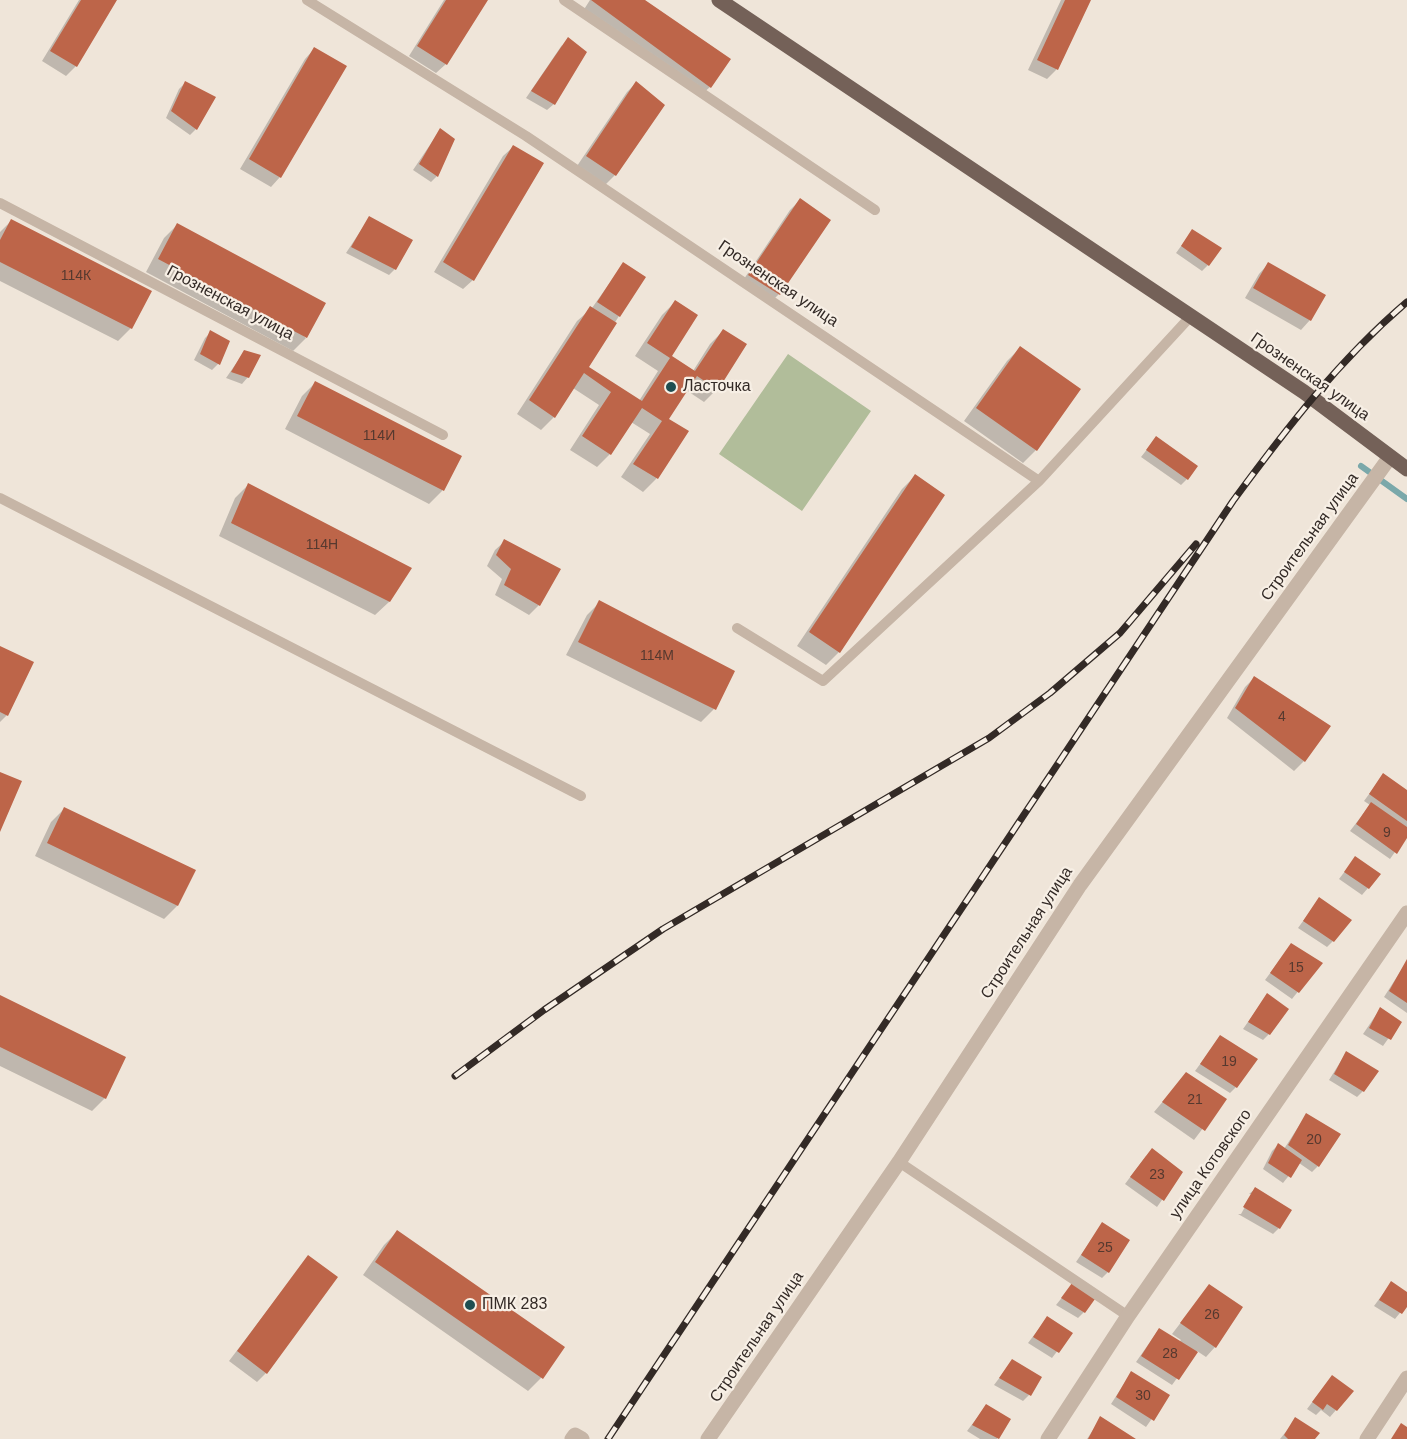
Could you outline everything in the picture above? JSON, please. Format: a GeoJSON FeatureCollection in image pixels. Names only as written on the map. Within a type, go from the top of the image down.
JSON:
{"type":"FeatureCollection","features":[{"type":"Feature","properties":{"kind":"main road","name":"Грозненская улица"},"geometry":{"type":"LineString","coordinates":[[719,0],[1304,392],[1407,469]]}},
{"type":"Feature","properties":{"kind":"street","name":"Строительная улица"},"geometry":{"type":"LineString","coordinates":[[708,1439],[899,1162],[1080,885],[1390,458]]}},
{"type":"Feature","properties":{"kind":"street","name":"улица Котовского"},"geometry":{"type":"LineString","coordinates":[[1048,1439],[1128,1316],[1407,913]]}},
{"type":"Feature","properties":{"kind":"street"},"geometry":{"type":"LineString","coordinates":[[1367,1439],[1407,1378]]}},
{"type":"Feature","properties":{"kind":"street"},"geometry":{"type":"LineString","coordinates":[[572,1439],[575,1435],[582,1439]]}},
{"type":"Feature","properties":{"kind":"lane","name":"Грозненская улица"},"geometry":{"type":"LineString","coordinates":[[307,0],[526,136],[1039,481]]}},
{"type":"Feature","properties":{"kind":"lane"},"geometry":{"type":"LineString","coordinates":[[564,0],[875,210]]}},
{"type":"Feature","properties":{"kind":"lane","name":"Грозненская улица"},"geometry":{"type":"LineString","coordinates":[[0,203],[443,435]]}},
{"type":"Feature","properties":{"kind":"lane"},"geometry":{"type":"LineString","coordinates":[[737,628],[824,681],[1039,481],[1190,317]]}},
{"type":"Feature","properties":{"kind":"lane"},"geometry":{"type":"LineString","coordinates":[[0,498],[581,796]]}},
{"type":"Feature","properties":{"kind":"lane"},"geometry":{"type":"LineString","coordinates":[[899,1162],[1128,1316]]}},
{"type":"Feature","properties":{"kind":"green space"},"geometry":{"type":"Polygon","coordinates":[[[788,354],[871,411],[802,511],[719,454],[788,354]]]}},
{"type":"Feature","properties":{"kind":"building"},"geometry":{"type":"Polygon","coordinates":[[[81,0],[117,0],[77,67],[50,51],[81,0]]]}},
{"type":"Feature","properties":{"kind":"building"},"geometry":{"type":"Polygon","coordinates":[[[446,0],[488,0],[447,65],[417,46],[446,0]]]}},
{"type":"Feature","properties":{"kind":"building"},"geometry":{"type":"Polygon","coordinates":[[[591,0],[645,0],[731,59],[711,88],[591,0]]]}},
{"type":"Feature","properties":{"kind":"building"},"geometry":{"type":"Polygon","coordinates":[[[1065,0],[1091,0],[1058,70],[1037,60],[1065,0]]]}},
{"type":"Feature","properties":{"kind":"building"},"geometry":{"type":"Polygon","coordinates":[[[568,37],[587,52],[555,105],[531,91],[568,37]]]}},
{"type":"Feature","properties":{"kind":"building"},"geometry":{"type":"Polygon","coordinates":[[[314,47],[347,66],[281,178],[249,159],[314,47]]]}},
{"type":"Feature","properties":{"kind":"building"},"geometry":{"type":"Polygon","coordinates":[[[185,81],[216,97],[197,130],[171,111],[185,81]]]}},
{"type":"Feature","properties":{"kind":"building"},"geometry":{"type":"Polygon","coordinates":[[[636,81],[665,105],[616,176],[586,156],[636,81]]]}},
{"type":"Feature","properties":{"kind":"building"},"geometry":{"type":"Polygon","coordinates":[[[440,128],[455,139],[438,177],[419,164],[440,128]]]}},
{"type":"Feature","properties":{"kind":"building"},"geometry":{"type":"Polygon","coordinates":[[[513,145],[544,163],[474,281],[443,262],[513,145]]]}},
{"type":"Feature","properties":{"kind":"building"},"geometry":{"type":"Polygon","coordinates":[[[800,198],[831,220],[780,295],[748,275],[800,198]]]}},
{"type":"Feature","properties":{"kind":"building"},"geometry":{"type":"Polygon","coordinates":[[[369,216],[413,240],[396,270],[351,247],[369,216]]]}},
{"type":"Feature","properties":{"kind":"building"},"geometry":{"type":"Polygon","coordinates":[[[11,219],[152,291],[132,329],[0,262],[0,240],[11,219]]]}},
{"type":"Feature","properties":{"kind":"building"},"geometry":{"type":"Polygon","coordinates":[[[177,223],[326,303],[307,338],[158,259],[177,223]]]}},
{"type":"Feature","properties":{"kind":"building"},"geometry":{"type":"Polygon","coordinates":[[[1192,229],[1222,248],[1209,266],[1181,246],[1192,229]]]}},
{"type":"Feature","properties":{"kind":"building"},"geometry":{"type":"Polygon","coordinates":[[[623,262],[646,277],[620,317],[597,302],[623,262]]]}},
{"type":"Feature","properties":{"kind":"building"},"geometry":{"type":"Polygon","coordinates":[[[1268,262],[1326,295],[1311,321],[1253,288],[1268,262]]]}},
{"type":"Feature","properties":{"kind":"building"},"geometry":{"type":"Polygon","coordinates":[[[675,300],[698,315],[672,356],[695,371],[723,329],[747,344],[718,390],[697,376],[669,419],[689,431],[658,479],[633,464],[662,421],[642,408],[611,455],[582,436],[611,392],[584,373],[555,418],[529,400],[590,306],[617,323],[589,367],[642,401],[670,358],[647,343],[675,300]]]}},
{"type":"Feature","properties":{"kind":"building"},"geometry":{"type":"Polygon","coordinates":[[[210,330],[230,341],[220,365],[200,354],[210,330]]]}},
{"type":"Feature","properties":{"kind":"building"},"geometry":{"type":"Polygon","coordinates":[[[1020,346],[1081,389],[1037,451],[976,408],[1020,346]]]}},
{"type":"Feature","properties":{"kind":"building"},"geometry":{"type":"Polygon","coordinates":[[[244,350],[261,355],[249,378],[231,372],[244,350]]]}},
{"type":"Feature","properties":{"kind":"building"},"geometry":{"type":"Polygon","coordinates":[[[315,381],[462,456],[444,491],[297,416],[315,381]]]}},
{"type":"Feature","properties":{"kind":"building"},"geometry":{"type":"Polygon","coordinates":[[[1156,436],[1198,466],[1188,480],[1146,450],[1156,436]]]}},
{"type":"Feature","properties":{"kind":"building"},"geometry":{"type":"Polygon","coordinates":[[[915,474],[945,495],[840,653],[809,632],[915,474]]]}},
{"type":"Feature","properties":{"kind":"building"},"geometry":{"type":"Polygon","coordinates":[[[248,483],[412,568],[390,602],[231,523],[248,483]]]}},
{"type":"Feature","properties":{"kind":"building"},"geometry":{"type":"Polygon","coordinates":[[[504,539],[561,569],[540,606],[504,585],[511,569],[496,555],[504,539]]]}},
{"type":"Feature","properties":{"kind":"building"},"geometry":{"type":"Polygon","coordinates":[[[599,600],[735,671],[716,710],[578,642],[599,600]]]}},
{"type":"Feature","properties":{"kind":"building"},"geometry":{"type":"Polygon","coordinates":[[[0,646],[34,662],[8,716],[0,712],[0,646]]]}},
{"type":"Feature","properties":{"kind":"building"},"geometry":{"type":"Polygon","coordinates":[[[1254,676],[1331,726],[1305,762],[1235,708],[1254,676]]]}},
{"type":"Feature","properties":{"kind":"building"},"geometry":{"type":"Polygon","coordinates":[[[0,772],[22,781],[0,832],[0,772]]]}},
{"type":"Feature","properties":{"kind":"building"},"geometry":{"type":"Polygon","coordinates":[[[1383,773],[1407,790],[1407,821],[1369,794],[1383,773]]]}},
{"type":"Feature","properties":{"kind":"building"},"geometry":{"type":"Polygon","coordinates":[[[1371,802],[1407,827],[1407,838],[1397,854],[1356,824],[1371,802]]]}},
{"type":"Feature","properties":{"kind":"building"},"geometry":{"type":"Polygon","coordinates":[[[64,807],[196,870],[178,906],[47,843],[64,807]]]}},
{"type":"Feature","properties":{"kind":"building"},"geometry":{"type":"Polygon","coordinates":[[[1355,856],[1381,874],[1369,889],[1344,872],[1355,856]]]}},
{"type":"Feature","properties":{"kind":"building"},"geometry":{"type":"Polygon","coordinates":[[[1319,897],[1352,920],[1334,942],[1303,921],[1319,897]]]}},
{"type":"Feature","properties":{"kind":"building"},"geometry":{"type":"Polygon","coordinates":[[[1291,943],[1323,963],[1299,993],[1270,973],[1291,943]]]}},
{"type":"Feature","properties":{"kind":"building"},"geometry":{"type":"Polygon","coordinates":[[[1407,959],[1407,1003],[1389,991],[1407,959]]]}},
{"type":"Feature","properties":{"kind":"building"},"geometry":{"type":"Polygon","coordinates":[[[1267,993],[1289,1009],[1270,1035],[1248,1022],[1267,993]]]}},
{"type":"Feature","properties":{"kind":"building"},"geometry":{"type":"Polygon","coordinates":[[[0,995],[126,1057],[106,1099],[0,1047],[0,995]]]}},
{"type":"Feature","properties":{"kind":"building"},"geometry":{"type":"Polygon","coordinates":[[[1380,1007],[1402,1022],[1391,1040],[1369,1028],[1380,1007]]]}},
{"type":"Feature","properties":{"kind":"building"},"geometry":{"type":"Polygon","coordinates":[[[1220,1035],[1258,1059],[1237,1088],[1200,1064],[1220,1035]]]}},
{"type":"Feature","properties":{"kind":"building"},"geometry":{"type":"Polygon","coordinates":[[[1346,1051],[1379,1071],[1364,1092],[1334,1074],[1346,1051]]]}},
{"type":"Feature","properties":{"kind":"building"},"geometry":{"type":"Polygon","coordinates":[[[1186,1072],[1227,1099],[1205,1131],[1162,1102],[1186,1072]]]}},
{"type":"Feature","properties":{"kind":"building"},"geometry":{"type":"Polygon","coordinates":[[[1306,1113],[1341,1134],[1319,1167],[1288,1145],[1306,1113]]]}},
{"type":"Feature","properties":{"kind":"building"},"geometry":{"type":"Polygon","coordinates":[[[1278,1143],[1302,1160],[1291,1178],[1268,1163],[1278,1143]]]}},
{"type":"Feature","properties":{"kind":"building"},"geometry":{"type":"Polygon","coordinates":[[[1152,1148],[1183,1172],[1164,1201],[1130,1177],[1152,1148]]]}},
{"type":"Feature","properties":{"kind":"building"},"geometry":{"type":"Polygon","coordinates":[[[1255,1187],[1292,1210],[1280,1229],[1243,1207],[1255,1187]]]}},
{"type":"Feature","properties":{"kind":"building"},"geometry":{"type":"Polygon","coordinates":[[[1102,1222],[1130,1240],[1109,1273],[1081,1255],[1102,1222]]]}},
{"type":"Feature","properties":{"kind":"building","name":"ПМК 283"},"geometry":{"type":"Polygon","coordinates":[[[397,1230],[565,1347],[543,1379],[375,1262],[397,1230]]]}},
{"type":"Feature","properties":{"kind":"building"},"geometry":{"type":"Polygon","coordinates":[[[308,1255],[338,1277],[267,1374],[237,1351],[308,1255]]]}},
{"type":"Feature","properties":{"kind":"building"},"geometry":{"type":"Polygon","coordinates":[[[1391,1281],[1407,1292],[1407,1307],[1402,1314],[1379,1300],[1391,1281]]]}},
{"type":"Feature","properties":{"kind":"building"},"geometry":{"type":"Polygon","coordinates":[[[1072,1283],[1095,1299],[1085,1313],[1061,1298],[1072,1283]]]}},
{"type":"Feature","properties":{"kind":"building"},"geometry":{"type":"Polygon","coordinates":[[[1209,1284],[1243,1307],[1216,1348],[1180,1323],[1209,1284]]]}},
{"type":"Feature","properties":{"kind":"building"},"geometry":{"type":"Polygon","coordinates":[[[1047,1316],[1073,1333],[1059,1353],[1033,1337],[1047,1316]]]}},
{"type":"Feature","properties":{"kind":"building"},"geometry":{"type":"Polygon","coordinates":[[[1159,1328],[1198,1352],[1179,1380],[1141,1356],[1159,1328]]]}},
{"type":"Feature","properties":{"kind":"building"},"geometry":{"type":"Polygon","coordinates":[[[1012,1359],[1042,1377],[1031,1396],[999,1378],[1012,1359]]]}},
{"type":"Feature","properties":{"kind":"building"},"geometry":{"type":"Polygon","coordinates":[[[1131,1371],[1170,1395],[1154,1421],[1116,1397],[1131,1371]]]}},
{"type":"Feature","properties":{"kind":"building"},"geometry":{"type":"Polygon","coordinates":[[[1332,1375],[1354,1391],[1337,1411],[1327,1404],[1323,1410],[1312,1402],[1332,1375]]]}},
{"type":"Feature","properties":{"kind":"building"},"geometry":{"type":"Polygon","coordinates":[[[986,1404],[1011,1419],[999,1439],[972,1425],[986,1404]]]}},
{"type":"Feature","properties":{"kind":"building"},"geometry":{"type":"Polygon","coordinates":[[[1100,1416],[1136,1439],[1088,1439],[1100,1416]]]}},
{"type":"Feature","properties":{"kind":"building"},"geometry":{"type":"Polygon","coordinates":[[[1295,1417],[1320,1433],[1315,1439],[1288,1439],[1284,1435],[1295,1417]]]}},
{"type":"Feature","properties":{"kind":"building"},"geometry":{"type":"Polygon","coordinates":[[[1401,1423],[1407,1427],[1407,1439],[1391,1439],[1401,1423]]]}},
{"type":"Feature","properties":{"kind":"waterway"},"geometry":{"type":"LineString","coordinates":[[1361,466],[1407,499]]}},
{"type":"Feature","properties":{"kind":"railway"},"geometry":{"type":"LineString","coordinates":[[608,1439],[1233,501],[1314,396],[1359,347],[1407,302]]}},
{"type":"Feature","properties":{"kind":"railway"},"geometry":{"type":"LineString","coordinates":[[455,1076],[544,1010],[663,929],[989,738],[1050,693],[1120,633],[1196,544]]}},
{"type":"Feature","properties":{"kind":"place","name":"Ласточка"},"geometry":{"type":"Point","coordinates":[671,387]}},
{"type":"Feature","properties":{"kind":"place","name":"ПМК 283"},"geometry":{"type":"Point","coordinates":[470,1305]}}]}
